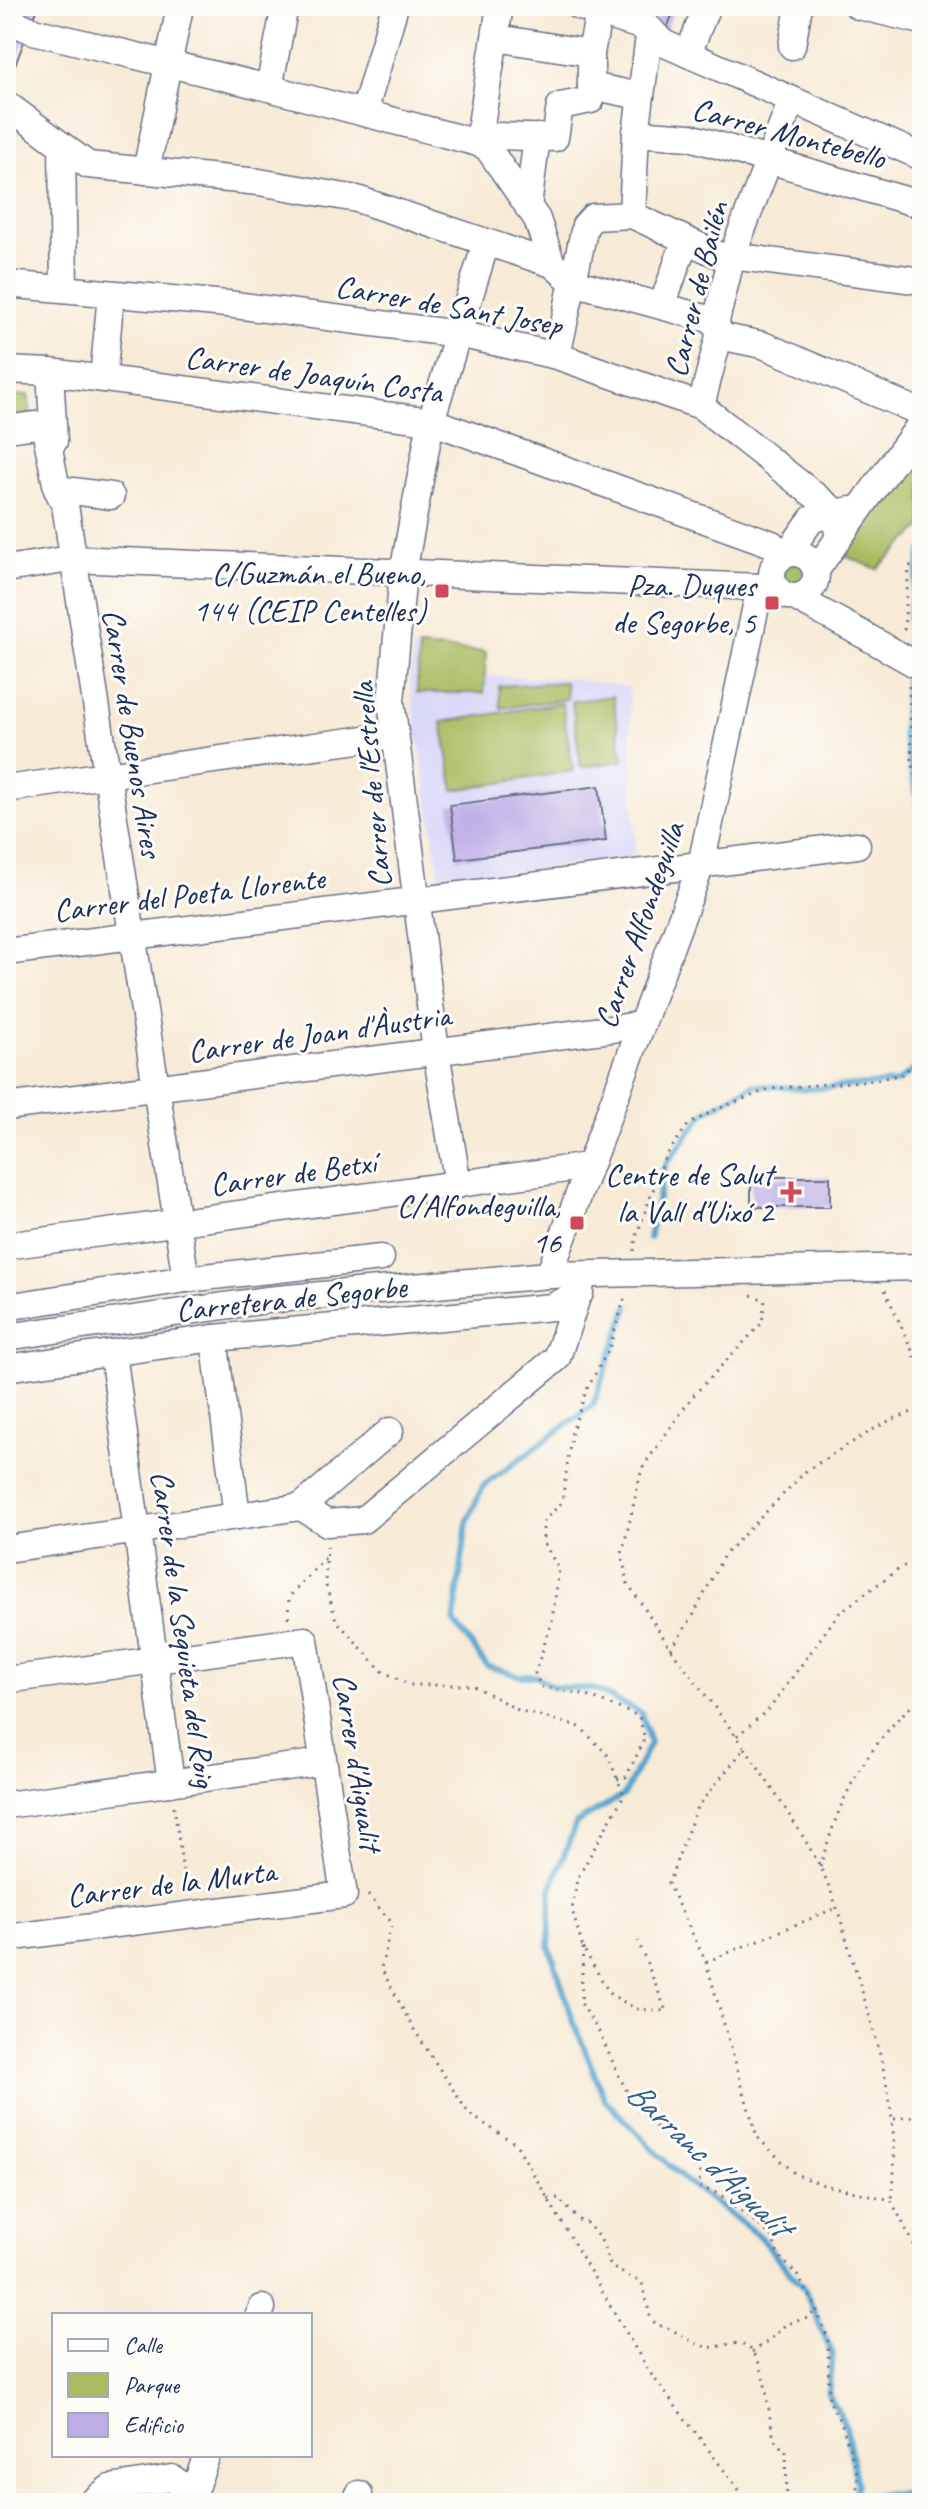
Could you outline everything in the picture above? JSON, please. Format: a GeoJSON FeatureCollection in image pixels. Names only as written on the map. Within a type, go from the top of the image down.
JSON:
{"type":"FeatureCollection","features":[{"type":"Feature","properties":{"kind":"street"},"geometry":{"type":"LineString","coordinates":[[146,171],[180,7],[177,6]]}},
{"type":"Feature","properties":{"kind":"street"},"geometry":{"type":"LineString","coordinates":[[269,88],[285,6]]}},
{"type":"Feature","properties":{"kind":"street"},"geometry":{"type":"LineString","coordinates":[[364,113],[395,6]]}},
{"type":"Feature","properties":{"kind":"street"},"geometry":{"type":"LineString","coordinates":[[483,145],[500,6]]}},
{"type":"Feature","properties":{"kind":"street"},"geometry":{"type":"LineString","coordinates":[[688,54],[707,6]]}},
{"type":"Feature","properties":{"kind":"street"},"geometry":{"type":"LineString","coordinates":[[858,6],[922,21]]}},
{"type":"Feature","properties":{"kind":"street"},"geometry":{"type":"LineString","coordinates":[[792,46],[797,7]]}},
{"type":"Feature","properties":{"kind":"street"},"geometry":{"type":"LineString","coordinates":[[532,213],[546,138],[560,106],[591,100],[593,8],[650,29],[663,43],[922,157]]}},
{"type":"Feature","properties":{"kind":"street"},"geometry":{"type":"LineString","coordinates":[[6,19],[33,31],[269,88],[483,145],[532,213],[552,264]]}},
{"type":"Feature","properties":{"kind":"street"},"geometry":{"type":"LineString","coordinates":[[632,215],[636,133],[650,29]]}},
{"type":"Feature","properties":{"kind":"street"},"geometry":{"type":"LineString","coordinates":[[496,38],[591,53]]}},
{"type":"Feature","properties":{"kind":"street"},"geometry":{"type":"LineString","coordinates":[[591,86],[640,96]]}},
{"type":"Feature","properties":{"kind":"street","name":"Carrer de Bailén"},"geometry":{"type":"LineString","coordinates":[[701,406],[732,256],[792,100]]}},
{"type":"Feature","properties":{"kind":"street"},"geometry":{"type":"LineString","coordinates":[[6,104],[88,165],[259,182],[357,199],[552,264],[573,282],[662,306],[922,413]]}},
{"type":"Feature","properties":{"kind":"street","name":"Carrer Montebello"},"geometry":{"type":"LineString","coordinates":[[636,133],[690,137],[922,205]]}},
{"type":"Feature","properties":{"kind":"street"},"geometry":{"type":"LineString","coordinates":[[483,145],[498,136],[546,138]]}},
{"type":"Feature","properties":{"kind":"street"},"geometry":{"type":"LineString","coordinates":[[53,139],[64,289]]}},
{"type":"Feature","properties":{"kind":"street"},"geometry":{"type":"LineString","coordinates":[[532,213],[585,226]]}},
{"type":"Feature","properties":{"kind":"street"},"geometry":{"type":"LineString","coordinates":[[557,356],[585,226],[593,217],[632,215],[723,257],[922,281]]}},
{"type":"Feature","properties":{"kind":"street"},"geometry":{"type":"LineString","coordinates":[[662,306],[685,241]]}},
{"type":"Feature","properties":{"kind":"street","name":"Carrer de l'Estrella"},"geometry":{"type":"LineString","coordinates":[[458,1185],[436,1051],[391,701],[403,573],[431,421],[486,243]]}},
{"type":"Feature","properties":{"kind":"street","name":"Carrer de Sant Josep"},"geometry":{"type":"LineString","coordinates":[[6,284],[227,304],[458,334],[557,356],[701,406],[845,519]]}},
{"type":"Feature","properties":{"kind":"street"},"geometry":{"type":"LineString","coordinates":[[103,379],[111,294]]}},
{"type":"Feature","properties":{"kind":"street","name":"Carrer de Joaquín Costa"},"geometry":{"type":"LineString","coordinates":[[6,370],[50,372],[431,421],[772,544],[785,555]]}},
{"type":"Feature","properties":{"kind":"street"},"geometry":{"type":"LineString","coordinates":[[50,372],[57,489]]}},
{"type":"Feature","properties":{"kind":"street"},"geometry":{"type":"LineString","coordinates":[[796,598],[812,589],[816,570],[845,519],[922,422]]}},
{"type":"Feature","properties":{"kind":"street"},"geometry":{"type":"LineString","coordinates":[[6,429],[44,424],[57,489]]}},
{"type":"Feature","properties":{"kind":"street"},"geometry":{"type":"LineString","coordinates":[[57,489],[111,496]]}},
{"type":"Feature","properties":{"kind":"street","name":"Carrer de Buenos Aires"},"geometry":{"type":"LineString","coordinates":[[57,489],[65,505],[71,559],[186,1279]]}},
{"type":"Feature","properties":{"kind":"street"},"geometry":{"type":"LineString","coordinates":[[766,585],[774,564],[785,555],[812,519],[845,519]]}},
{"type":"Feature","properties":{"kind":"street"},"geometry":{"type":"LineString","coordinates":[[785,555],[794,553],[808,558],[816,570]]}},
{"type":"Feature","properties":{"kind":"street"},"geometry":{"type":"LineString","coordinates":[[6,569],[71,559],[766,585],[782,595],[796,598],[922,668]]}},
{"type":"Feature","properties":{"kind":"street","name":"Carrer Alfondeguilla"},"geometry":{"type":"LineString","coordinates":[[549,1275],[701,865],[766,585]]}},
{"type":"Feature","properties":{"kind":"street"},"geometry":{"type":"LineString","coordinates":[[6,789],[394,735]]}},
{"type":"Feature","properties":{"kind":"street","name":"Carrer del Poeta Llorente"},"geometry":{"type":"LineString","coordinates":[[6,952],[857,845]]}},
{"type":"Feature","properties":{"kind":"street","name":"Carrer de Joan d'Àustria"},"geometry":{"type":"LineString","coordinates":[[6,1107],[642,1025]]}},
{"type":"Feature","properties":{"kind":"street","name":"Carrer de Betxí"},"geometry":{"type":"LineString","coordinates":[[6,1246],[589,1166]]}},
{"type":"Feature","properties":{"kind":"street","name":"Carretera de Segorbe"},"geometry":{"type":"LineString","coordinates":[[6,1307],[186,1279],[381,1258]]}},
{"type":"Feature","properties":{"kind":"street"},"geometry":{"type":"LineString","coordinates":[[301,1507],[327,1523],[363,1520],[557,1358],[581,1284],[922,1267]]}},
{"type":"Feature","properties":{"kind":"street","name":"Carretera de Segorbe"},"geometry":{"type":"LineString","coordinates":[[6,1337],[266,1300],[549,1275],[581,1284]]}},
{"type":"Feature","properties":{"kind":"street","name":"Carretera de Segorbe"},"geometry":{"type":"LineString","coordinates":[[6,1368],[214,1338],[552,1307],[581,1284]]}},
{"type":"Feature","properties":{"kind":"street"},"geometry":{"type":"LineString","coordinates":[[214,1338],[237,1516]]}},
{"type":"Feature","properties":{"kind":"street","name":"Carrer de la Sequieta del Roig"},"geometry":{"type":"LineString","coordinates":[[113,1353],[171,1783]]}},
{"type":"Feature","properties":{"kind":"street"},"geometry":{"type":"LineString","coordinates":[[6,1549],[301,1507],[390,1431]]}},
{"type":"Feature","properties":{"kind":"street"},"geometry":{"type":"LineString","coordinates":[[6,1680],[299,1640]]}},
{"type":"Feature","properties":{"kind":"street","name":"Carrer d'Aigualit"},"geometry":{"type":"LineString","coordinates":[[299,1640],[323,1762],[344,1895]]}},
{"type":"Feature","properties":{"kind":"street"},"geometry":{"type":"LineString","coordinates":[[6,1805],[323,1762]]}},
{"type":"Feature","properties":{"kind":"street","name":"Carrer de la Murta"},"geometry":{"type":"LineString","coordinates":[[6,1938],[344,1895]]}},
{"type":"Feature","properties":{"kind":"street"},"geometry":{"type":"LineString","coordinates":[[91,2503],[110,2488],[172,2478],[192,2498],[206,2457]]}},
{"type":"Feature","properties":{"kind":"path"},"geometry":{"type":"LineString","coordinates":[[634,1251],[636,1237],[665,1157],[688,1125],[715,1110],[769,1089],[874,1080],[902,1074],[922,1057]]}},
{"type":"Feature","properties":{"kind":"path"},"geometry":{"type":"LineString","coordinates":[[875,1268],[922,1373]]}},
{"type":"Feature","properties":{"kind":"path"},"geometry":{"type":"LineString","coordinates":[[742,1291],[765,1300],[762,1323],[692,1397],[642,1468],[622,1554],[627,1582],[671,1649],[737,1736],[820,1867],[837,1907],[878,2044],[894,2119],[891,2200],[922,2260]]}},
{"type":"Feature","properties":{"kind":"path"},"geometry":{"type":"LineString","coordinates":[[617,1779],[626,1777],[645,1739],[639,1716],[582,1694],[541,1687],[535,1673],[552,1621],[559,1569],[543,1542],[543,1522],[562,1502],[572,1431],[587,1389],[609,1349],[627,1292]]}},
{"type":"Feature","properties":{"kind":"path"},"geometry":{"type":"LineString","coordinates":[[671,1649],[693,1616],[724,1555],[807,1470],[884,1423],[922,1408]]}},
{"type":"Feature","properties":{"kind":"path"},"geometry":{"type":"LineString","coordinates":[[327,1523],[325,1582],[336,1620],[382,1671],[410,1685],[472,1685],[518,1710],[580,1727],[607,1754],[624,1795],[577,1879],[572,1910],[583,1948],[610,1994],[636,2009],[666,2011],[638,1941]]}},
{"type":"Feature","properties":{"kind":"path"},"geometry":{"type":"LineString","coordinates":[[299,1640],[288,1620],[289,1597],[326,1557]]}},
{"type":"Feature","properties":{"kind":"path"},"geometry":{"type":"LineString","coordinates":[[737,1736],[770,1708],[839,1613],[900,1568],[922,1557]]}},
{"type":"Feature","properties":{"kind":"path"},"geometry":{"type":"LineString","coordinates":[[820,1867],[837,1812],[863,1761],[909,1707],[922,1700]]}},
{"type":"Feature","properties":{"kind":"path"},"geometry":{"type":"LineString","coordinates":[[745,1748],[697,1807],[668,1884],[706,1962],[757,2137],[795,2174],[824,2185],[891,2200]]}},
{"type":"Feature","properties":{"kind":"path","name":"Carrer de la Sequieta del Roig"},"geometry":{"type":"LineString","coordinates":[[171,1783],[189,1915]]}},
{"type":"Feature","properties":{"kind":"path"},"geometry":{"type":"LineString","coordinates":[[344,1895],[369,1895],[392,1923],[381,1968],[413,2028],[469,2114],[516,2144],[648,2370],[749,2503]]}},
{"type":"Feature","properties":{"kind":"path"},"geometry":{"type":"LineString","coordinates":[[706,1962],[837,1907]]}},
{"type":"Feature","properties":{"kind":"path"},"geometry":{"type":"LineString","coordinates":[[583,1948],[581,2003],[634,2105],[700,2171],[699,2187],[719,2194],[772,2236],[778,2255],[797,2275],[816,2310],[828,2338],[829,2400],[842,2425],[857,2473],[857,2503]]}},
{"type":"Feature","properties":{"kind":"path"},"geometry":{"type":"LineString","coordinates":[[894,2119],[922,2115]]}},
{"type":"Feature","properties":{"kind":"path"},"geometry":{"type":"LineString","coordinates":[[548,2199],[558,2198],[582,2223],[587,2223],[601,2240],[611,2267],[642,2283],[650,2316],[656,2325],[665,2326],[705,2347],[737,2344],[745,2345],[752,2352],[765,2380],[776,2442],[786,2451],[787,2503]]}},
{"type":"Feature","properties":{"kind":"path"},"geometry":{"type":"LineString","coordinates":[[752,2352],[786,2324],[808,2318],[816,2310]]}},
{"type":"Feature","properties":{"kind":"shaded area"},"geometry":{"type":"Polygon","coordinates":[[[414,648],[486,652],[485,676],[568,678],[629,687],[636,857],[440,880],[409,676],[414,648]]]}},
{"type":"Feature","properties":{"kind":"green space"},"geometry":{"type":"Polygon","coordinates":[[[28,395],[31,415],[6,417],[6,396],[28,395]]]}},
{"type":"Feature","properties":{"kind":"green space"},"geometry":{"type":"Polygon","coordinates":[[[922,444],[922,527],[877,569],[845,556],[922,444]]]}},
{"type":"Feature","properties":{"kind":"green space"},"geometry":{"type":"Polygon","coordinates":[[[795,563],[804,567],[808,576],[804,585],[795,589],[786,585],[782,576],[786,567],[795,563]]]}},
{"type":"Feature","properties":{"kind":"green space"},"geometry":{"type":"Polygon","coordinates":[[[419,647],[486,652],[484,693],[417,693],[419,647]]]}},
{"type":"Feature","properties":{"kind":"green space"},"geometry":{"type":"Polygon","coordinates":[[[565,682],[567,699],[501,708],[499,686],[565,682]]]}},
{"type":"Feature","properties":{"kind":"green space"},"geometry":{"type":"Polygon","coordinates":[[[613,696],[623,761],[581,767],[572,701],[613,696]]]}},
{"type":"Feature","properties":{"kind":"green space"},"geometry":{"type":"Polygon","coordinates":[[[562,703],[573,771],[454,790],[442,722],[562,703]]]}},
{"type":"Feature","properties":{"kind":"building"},"geometry":{"type":"Polygon","coordinates":[[[6,6],[39,6],[33,20],[6,11],[6,6]]]}},
{"type":"Feature","properties":{"kind":"building"},"geometry":{"type":"Polygon","coordinates":[[[662,6],[674,10],[666,31],[653,26],[662,6]]]}},
{"type":"Feature","properties":{"kind":"building"},"geometry":{"type":"Polygon","coordinates":[[[6,33],[25,39],[6,89],[6,33]]]}},
{"type":"Feature","properties":{"kind":"building"},"geometry":{"type":"Polygon","coordinates":[[[599,786],[606,841],[457,859],[450,805],[599,786]]]}},
{"type":"Feature","properties":{"kind":"building","name":"Centre de Salut la Vall d'Uixó 2"},"geometry":{"type":"Polygon","coordinates":[[[751,1177],[830,1177],[830,1207],[751,1207],[751,1177]]]}},
{"type":"Feature","properties":{"kind":"waterway","name":"Barranc d'Aigualit"},"geometry":{"type":"LineString","coordinates":[[908,650],[910,610],[922,551]]}},
{"type":"Feature","properties":{"kind":"waterway","name":"Barranc d'Aigualit"},"geometry":{"type":"LineString","coordinates":[[907,669],[903,734],[922,819]]}},
{"type":"Feature","properties":{"kind":"waterway","name":"Barranc d'Aigualit"},"geometry":{"type":"LineString","coordinates":[[649,1238],[665,1165],[705,1112],[753,1085],[806,1089],[896,1083],[922,1064]]}},
{"type":"Feature","properties":{"kind":"waterway","name":"Barranc d'Aigualit"},"geometry":{"type":"LineString","coordinates":[[628,1307],[593,1405],[483,1486],[467,1522],[454,1622],[487,1666],[519,1676],[536,1676],[553,1687],[594,1689],[641,1713],[650,1743],[624,1795],[576,1823],[551,1889],[549,1946],[573,2020],[605,2100],[682,2178],[759,2236],[805,2290],[832,2354],[828,2393],[846,2427],[857,2484],[853,2496],[855,2503]]}},
{"type":"Feature","properties":{"kind":"waterway"},"geometry":{"type":"LineString","coordinates":[[853,2496],[922,2493]]}},
{"type":"Feature","properties":{"kind":"place","name":"C/Guzmán el Bueno, 144 (CEIP Centelles)"},"geometry":{"type":"Point","coordinates":[442,591]}},
{"type":"Feature","properties":{"kind":"place","name":"Pza. Duques de Segorbe, 5"},"geometry":{"type":"Point","coordinates":[772,603]}},
{"type":"Feature","properties":{"kind":"place","name":"Centre de Salut la Vall d'Uixó 2"},"geometry":{"type":"Point","coordinates":[791,1192]}},
{"type":"Feature","properties":{"kind":"place","name":"C/Alfondeguilla, 16"},"geometry":{"type":"Point","coordinates":[577,1223]}}]}
